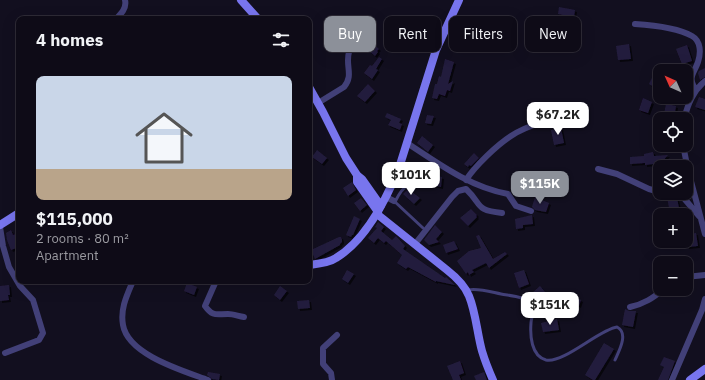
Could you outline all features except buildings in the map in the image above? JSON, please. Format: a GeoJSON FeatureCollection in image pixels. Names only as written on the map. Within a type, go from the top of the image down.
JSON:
{"type":"FeatureCollection","features":[{"type":"Feature","properties":{"kind":"street"},"geometry":{"type":"LineString","coordinates":[[118,16],[126,4],[125,0]]}},
{"type":"Feature","properties":{"kind":"street"},"geometry":{"type":"LineString","coordinates":[[241,0],[255,16]]}},
{"type":"Feature","properties":{"kind":"street"},"geometry":{"type":"LineString","coordinates":[[312,264],[334,259],[345,252],[360,237],[390,199],[436,50],[459,0]]}},
{"type":"Feature","properties":{"kind":"street"},"geometry":{"type":"LineString","coordinates":[[635,24],[656,26],[693,37],[699,46],[700,51],[698,62],[691,79],[696,90]]}},
{"type":"Feature","properties":{"kind":"street"},"geometry":{"type":"LineString","coordinates":[[318,103],[344,88],[347,84],[350,75],[347,59],[349,52]]}},
{"type":"Feature","properties":{"kind":"street"},"geometry":{"type":"LineString","coordinates":[[685,112],[696,90],[705,81]]}},
{"type":"Feature","properties":{"kind":"street"},"geometry":{"type":"LineString","coordinates":[[312,92],[346,158],[357,175],[362,179],[372,193],[379,211]]}},
{"type":"Feature","properties":{"kind":"street"},"geometry":{"type":"LineString","coordinates":[[466,180],[481,162],[511,136],[523,129],[540,123]]}},
{"type":"Feature","properties":{"kind":"street"},"geometry":{"type":"LineString","coordinates":[[407,143],[454,174],[495,192],[508,194],[516,206],[531,211]]}},
{"type":"Feature","properties":{"kind":"street"},"geometry":{"type":"LineString","coordinates":[[685,152],[705,234]]}},
{"type":"Feature","properties":{"kind":"street"},"geometry":{"type":"LineString","coordinates":[[598,170],[617,174],[653,190]]}},
{"type":"Feature","properties":{"kind":"street"},"geometry":{"type":"LineString","coordinates":[[357,175],[357,182],[379,211],[415,244],[456,278],[466,291],[475,316],[482,350],[493,380]]}},
{"type":"Feature","properties":{"kind":"street"},"geometry":{"type":"LineString","coordinates":[[415,244],[452,197],[462,189],[466,189],[483,210],[502,213]]}},
{"type":"Feature","properties":{"kind":"street"},"geometry":{"type":"LineString","coordinates":[[372,193],[390,199]]}},
{"type":"Feature","properties":{"kind":"street"},"geometry":{"type":"LineString","coordinates":[[685,200],[700,218]]}},
{"type":"Feature","properties":{"kind":"street"},"geometry":{"type":"LineString","coordinates":[[16,215],[0,226],[3,246],[9,267],[16,279]]}},
{"type":"Feature","properties":{"kind":"street"},"geometry":{"type":"LineString","coordinates":[[693,276],[705,275]]}},
{"type":"Feature","properties":{"kind":"street"},"geometry":{"type":"LineString","coordinates":[[5,353],[39,340],[43,333],[33,300],[19,284]]}},
{"type":"Feature","properties":{"kind":"street"},"geometry":{"type":"LineString","coordinates":[[132,284],[124,302],[122,315],[123,326],[126,334],[136,345],[156,360],[208,380]]}},
{"type":"Feature","properties":{"kind":"street"},"geometry":{"type":"LineString","coordinates":[[215,284],[205,306],[206,308],[216,315],[228,314],[244,317]]}},
{"type":"Feature","properties":{"kind":"street"},"geometry":{"type":"LineString","coordinates":[[630,307],[642,304],[656,296]]}},
{"type":"Feature","properties":{"kind":"street"},"geometry":{"type":"LineString","coordinates":[[672,380],[702,310],[705,299]]}},
{"type":"Feature","properties":{"kind":"street"},"geometry":{"type":"LineString","coordinates":[[332,380],[331,373],[322,364],[323,348],[337,335]]}},
{"type":"Feature","properties":{"kind":"street"},"geometry":{"type":"LineString","coordinates":[[690,380],[705,369]]}},
{"type":"Feature","properties":{"kind":"lane"},"geometry":{"type":"LineString","coordinates":[[413,190],[408,185],[390,199],[423,228]]}},
{"type":"Feature","properties":{"kind":"lane"},"geometry":{"type":"LineString","coordinates":[[466,291],[478,290],[514,296],[519,297],[531,304],[533,310],[531,327],[532,346],[538,355],[546,360],[560,357],[592,340],[612,327],[617,327],[622,330],[623,334],[622,342],[615,360]]}}]}
